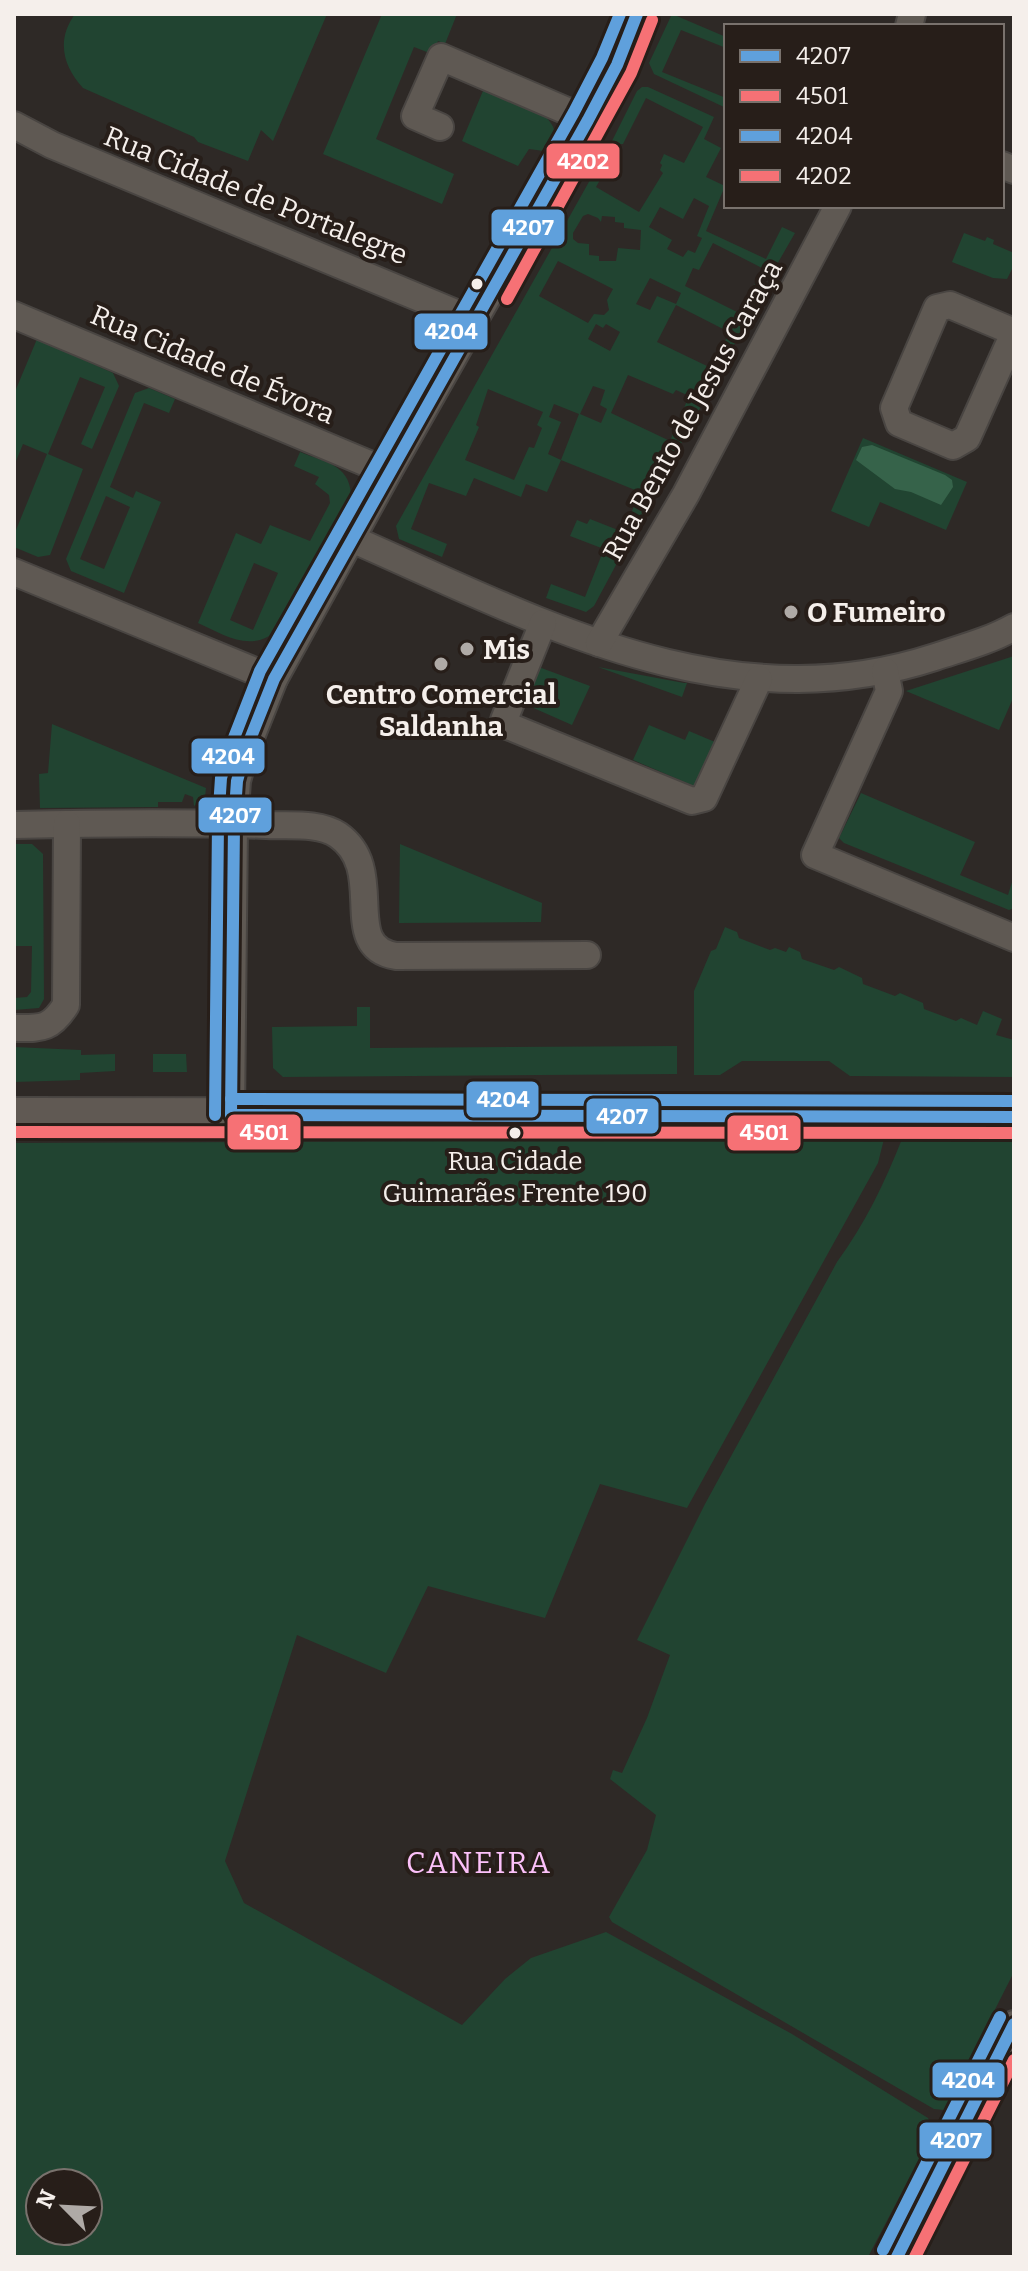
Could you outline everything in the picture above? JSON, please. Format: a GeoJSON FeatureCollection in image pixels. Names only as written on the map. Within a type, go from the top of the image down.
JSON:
{"type":"FeatureCollection","features":[{"type":"Feature","properties":{"kind":"main road"},"geometry":{"type":"LineString","coordinates":[[14,1116],[1014,1117]]}},
{"type":"Feature","properties":{"kind":"street"},"geometry":{"type":"LineString","coordinates":[[231,1115],[234,824],[237,781],[245,752],[274,679],[588,120],[617,65],[637,14]]}},
{"type":"Feature","properties":{"kind":"street"},"geometry":{"type":"LineString","coordinates":[[440,127],[415,116],[441,57],[588,120]]}},
{"type":"Feature","properties":{"kind":"street","name":"Rua Cidade de Portalegre"},"geometry":{"type":"LineString","coordinates":[[14,125],[52,145],[475,321]]}},
{"type":"Feature","properties":{"kind":"street","name":"Rua Bento de Jesus Caraça"},"geometry":{"type":"LineString","coordinates":[[599,643],[686,494],[837,208]]}},
{"type":"Feature","properties":{"kind":"street"},"geometry":{"type":"LineString","coordinates":[[950,305],[1014,332],[967,438],[953,446],[899,423],[894,408],[937,308],[950,305]]}},
{"type":"Feature","properties":{"kind":"street","name":"Rua Cidade de Évora"},"geometry":{"type":"LineString","coordinates":[[14,315],[388,472]]}},
{"type":"Feature","properties":{"kind":"street"},"geometry":{"type":"LineString","coordinates":[[352,539],[543,623],[599,643],[681,668],[759,679],[837,679],[885,671],[997,637],[1014,627]]}},
{"type":"Feature","properties":{"kind":"street"},"geometry":{"type":"LineString","coordinates":[[14,572],[274,679]]}},
{"type":"Feature","properties":{"kind":"street"},"geometry":{"type":"LineString","coordinates":[[543,623],[504,720],[508,726],[692,801],[704,798],[759,679]]}},
{"type":"Feature","properties":{"kind":"street"},"geometry":{"type":"LineString","coordinates":[[885,671],[889,691],[815,855],[1014,938]]}},
{"type":"Feature","properties":{"kind":"street"},"geometry":{"type":"LineString","coordinates":[[14,1028],[46,1028],[59,1017],[66,1005],[67,824]]}},
{"type":"Feature","properties":{"kind":"street"},"geometry":{"type":"LineString","coordinates":[[14,825],[234,824],[319,827],[338,835],[351,847],[362,866],[366,927],[370,944],[382,954],[587,955]]}},
{"type":"Feature","properties":{"kind":"street"},"geometry":{"type":"LineString","coordinates":[[897,2257],[1014,2024]]}},
{"type":"Feature","properties":{"kind":"green space"},"geometry":{"type":"Polygon","coordinates":[[[75,14],[327,14],[273,141],[261,130],[248,161],[198,142],[194,137],[83,88],[71,71],[64,52],[65,33],[75,14]]]}},
{"type":"Feature","properties":{"kind":"green space"},"geometry":{"type":"Polygon","coordinates":[[[382,14],[457,14],[445,44],[438,41],[432,54],[414,47],[376,139],[454,174],[442,204],[323,154],[382,14]]]}},
{"type":"Feature","properties":{"kind":"green space"},"geometry":{"type":"Polygon","coordinates":[[[672,14],[724,36],[724,47],[681,30],[662,72],[724,97],[724,107],[654,74],[649,63],[672,14]]]}},
{"type":"Feature","properties":{"kind":"green space"},"geometry":{"type":"Polygon","coordinates":[[[485,86],[523,102],[546,117],[553,127],[555,138],[551,152],[529,149],[518,166],[462,141],[485,86]]]}},
{"type":"Feature","properties":{"kind":"green space"},"geometry":{"type":"Polygon","coordinates":[[[642,87],[714,117],[704,139],[721,148],[706,177],[724,186],[724,188],[706,231],[766,259],[782,227],[795,233],[772,273],[713,243],[699,270],[693,268],[685,286],[739,313],[757,280],[766,285],[594,606],[586,612],[546,598],[551,584],[585,597],[604,549],[570,536],[577,520],[587,524],[590,519],[623,532],[640,492],[561,460],[547,492],[526,484],[521,497],[474,478],[466,496],[429,483],[411,529],[447,544],[442,557],[399,539],[396,526],[637,91],[642,87]],[[646,98],[623,144],[620,144],[596,187],[639,212],[663,173],[660,163],[664,154],[684,163],[703,127],[646,98]],[[694,198],[683,219],[660,207],[649,227],[672,240],[667,249],[683,257],[688,250],[695,253],[702,238],[697,236],[709,206],[694,198]],[[588,214],[583,216],[573,239],[589,244],[589,255],[599,256],[599,261],[616,261],[618,248],[640,250],[641,230],[624,228],[624,223],[615,222],[615,217],[602,216],[601,222],[588,214]],[[558,261],[539,296],[588,323],[594,314],[604,315],[609,310],[607,300],[613,289],[558,261]],[[650,278],[636,304],[650,310],[657,296],[676,304],[681,293],[650,278]],[[676,305],[657,342],[707,366],[713,356],[718,357],[729,332],[676,305]],[[596,324],[588,339],[610,351],[620,332],[606,324],[603,328],[596,324]],[[628,375],[611,413],[670,441],[689,396],[676,390],[673,394],[628,375]],[[593,386],[580,414],[601,423],[607,409],[600,405],[605,390],[593,386]],[[488,389],[476,425],[479,427],[465,460],[514,480],[529,447],[534,448],[542,428],[537,425],[543,412],[488,389]],[[554,404],[549,417],[561,422],[548,454],[561,460],[579,414],[554,404]]]}},
{"type":"Feature","properties":{"kind":"green space"},"geometry":{"type":"Polygon","coordinates":[[[964,233],[985,241],[987,237],[994,240],[993,244],[1014,253],[1014,265],[1007,279],[993,278],[952,262],[964,233]]]}},
{"type":"Feature","properties":{"kind":"green space"},"geometry":{"type":"Polygon","coordinates":[[[37,339],[113,373],[119,386],[92,449],[81,444],[105,387],[80,377],[48,454],[83,469],[50,555],[38,557],[14,547],[14,535],[47,454],[23,444],[14,466],[14,394],[37,339]]]}},
{"type":"Feature","properties":{"kind":"green space"},"geometry":{"type":"Polygon","coordinates":[[[149,388],[175,399],[169,413],[144,403],[110,487],[133,498],[136,491],[161,502],[124,593],[71,571],[66,559],[135,393],[149,388]],[[106,496],[80,559],[104,569],[130,507],[106,496]]]}},
{"type":"Feature","properties":{"kind":"green space"},"geometry":{"type":"Polygon","coordinates":[[[863,438],[967,482],[946,530],[880,502],[869,527],[831,511],[863,438]]]}},
{"type":"Feature","properties":{"kind":"green space"},"geometry":{"type":"Polygon","coordinates":[[[872,445],[952,480],[953,487],[941,505],[911,492],[895,489],[856,460],[862,447],[872,445]]]}},
{"type":"Feature","properties":{"kind":"green space"},"geometry":{"type":"Polygon","coordinates":[[[300,452],[326,462],[346,476],[351,494],[269,636],[242,641],[198,623],[236,533],[261,544],[270,525],[310,541],[330,503],[329,495],[315,484],[319,477],[294,466],[300,452]],[[254,563],[230,620],[253,630],[278,573],[254,563]]]}},
{"type":"Feature","properties":{"kind":"green space"},"geometry":{"type":"Polygon","coordinates":[[[1014,656],[1014,696],[999,730],[906,691],[1014,656]]]}},
{"type":"Feature","properties":{"kind":"green space"},"geometry":{"type":"Polygon","coordinates":[[[536,666],[590,686],[572,725],[520,702],[536,666]]]}},
{"type":"Feature","properties":{"kind":"green space"},"geometry":{"type":"Polygon","coordinates":[[[598,667],[684,683],[687,683],[682,697],[598,667]]]}},
{"type":"Feature","properties":{"kind":"green space"},"geometry":{"type":"Polygon","coordinates":[[[52,724],[206,788],[205,797],[194,806],[193,797],[185,794],[182,802],[158,802],[158,807],[40,808],[39,774],[48,773],[52,724]]]}},
{"type":"Feature","properties":{"kind":"green space"},"geometry":{"type":"Polygon","coordinates":[[[649,725],[685,740],[689,731],[715,742],[694,786],[633,760],[649,725]]]}},
{"type":"Feature","properties":{"kind":"green space"},"geometry":{"type":"Polygon","coordinates":[[[861,793],[975,842],[960,875],[1008,895],[1014,876],[1014,908],[1009,910],[844,843],[839,838],[861,793]]]}},
{"type":"Feature","properties":{"kind":"green space"},"geometry":{"type":"Polygon","coordinates":[[[14,844],[32,844],[43,854],[44,999],[39,1008],[14,1010],[14,998],[27,997],[31,992],[32,946],[14,946],[14,844]]]}},
{"type":"Feature","properties":{"kind":"green space"},"geometry":{"type":"Polygon","coordinates":[[[400,844],[542,903],[541,922],[399,923],[400,844]]]}},
{"type":"Feature","properties":{"kind":"green space"},"geometry":{"type":"Polygon","coordinates":[[[725,927],[737,932],[739,938],[770,950],[775,948],[786,952],[789,947],[800,952],[802,959],[834,970],[839,967],[862,978],[863,984],[895,996],[900,993],[923,1003],[924,1009],[956,1021],[961,1018],[977,1025],[983,1011],[1002,1019],[996,1035],[1014,1040],[1014,1077],[850,1076],[829,1061],[742,1061],[720,1075],[694,1075],[694,991],[725,927]]]}},
{"type":"Feature","properties":{"kind":"green space"},"geometry":{"type":"Polygon","coordinates":[[[357,1007],[370,1007],[370,1048],[677,1046],[677,1074],[283,1077],[273,1068],[272,1027],[357,1026],[357,1007]]]}},
{"type":"Feature","properties":{"kind":"green space"},"geometry":{"type":"Polygon","coordinates":[[[14,1047],[81,1050],[81,1055],[115,1054],[115,1071],[80,1073],[80,1080],[14,1082],[14,1047]]]}},
{"type":"Feature","properties":{"kind":"green space"},"geometry":{"type":"Polygon","coordinates":[[[153,1054],[186,1054],[187,1072],[153,1072],[153,1054]]]}},
{"type":"Feature","properties":{"kind":"green space"},"geometry":{"type":"Polygon","coordinates":[[[884,1139],[878,1163],[687,1508],[600,1484],[545,1618],[428,1586],[386,1673],[297,1635],[225,1861],[244,1903],[462,2025],[505,1979],[531,1958],[606,1932],[792,2034],[928,2118],[934,2131],[868,2257],[14,2257],[14,1143],[884,1139]]]}},
{"type":"Feature","properties":{"kind":"green space"},"geometry":{"type":"Polygon","coordinates":[[[902,1139],[1014,1140],[1014,1972],[944,2110],[934,2109],[612,1922],[609,1917],[647,1850],[656,1815],[610,1779],[613,1770],[622,1773],[647,1718],[670,1655],[637,1640],[705,1504],[837,1262],[874,1202],[902,1139]]]}},
{"type":"Feature","properties":{"kind":"transit line","name":"4204"},"geometry":{"type":"LineString","coordinates":[[215,1115],[218,823],[221,778],[230,748],[260,671],[574,112],[602,58],[620,14]]}},
{"type":"Feature","properties":{"kind":"transit line","name":"4207"},"geometry":{"type":"LineString","coordinates":[[231,1115],[234,824],[237,781],[245,752],[274,679],[588,120],[617,65],[637,14]]}},
{"type":"Feature","properties":{"kind":"transit line","name":"4202"},"geometry":{"type":"LineString","coordinates":[[507,299],[631,73],[652,20]]}},
{"type":"Feature","properties":{"kind":"transit line","name":"4204"},"geometry":{"type":"LineString","coordinates":[[231,1099],[1014,1101]]}},
{"type":"Feature","properties":{"kind":"transit line","name":"4207"},"geometry":{"type":"LineString","coordinates":[[231,1115],[1014,1117]]}},
{"type":"Feature","properties":{"kind":"transit line","name":"4501"},"geometry":{"type":"LineString","coordinates":[[14,1132],[1014,1133]]}},
{"type":"Feature","properties":{"kind":"transit line","name":"4204"},"geometry":{"type":"LineString","coordinates":[[883,2250],[1000,2017]]}},
{"type":"Feature","properties":{"kind":"transit line","name":"4207"},"geometry":{"type":"LineString","coordinates":[[897,2257],[1014,2024]]}},
{"type":"Feature","properties":{"kind":"transit line","name":"4501"},"geometry":{"type":"LineString","coordinates":[[915,2257],[1014,2060]]}},
{"type":"Feature","properties":{"kind":"place","name":"O Fumeiro"},"geometry":{"type":"Point","coordinates":[791,612]}},
{"type":"Feature","properties":{"kind":"place","name":"Mis"},"geometry":{"type":"Point","coordinates":[467,649]}},
{"type":"Feature","properties":{"kind":"place","name":"Centro Comercial Saldanha"},"geometry":{"type":"Point","coordinates":[441,664]}},
{"type":"Feature","properties":{"kind":"place","name":"Rua Cidade Guimarães Frente 190"},"geometry":{"type":"Point","coordinates":[515,1133]}},
{"type":"Feature","properties":{"kind":"district","name":"CANEIRA"},"geometry":{"type":"Point","coordinates":[479,1863]}}]}
